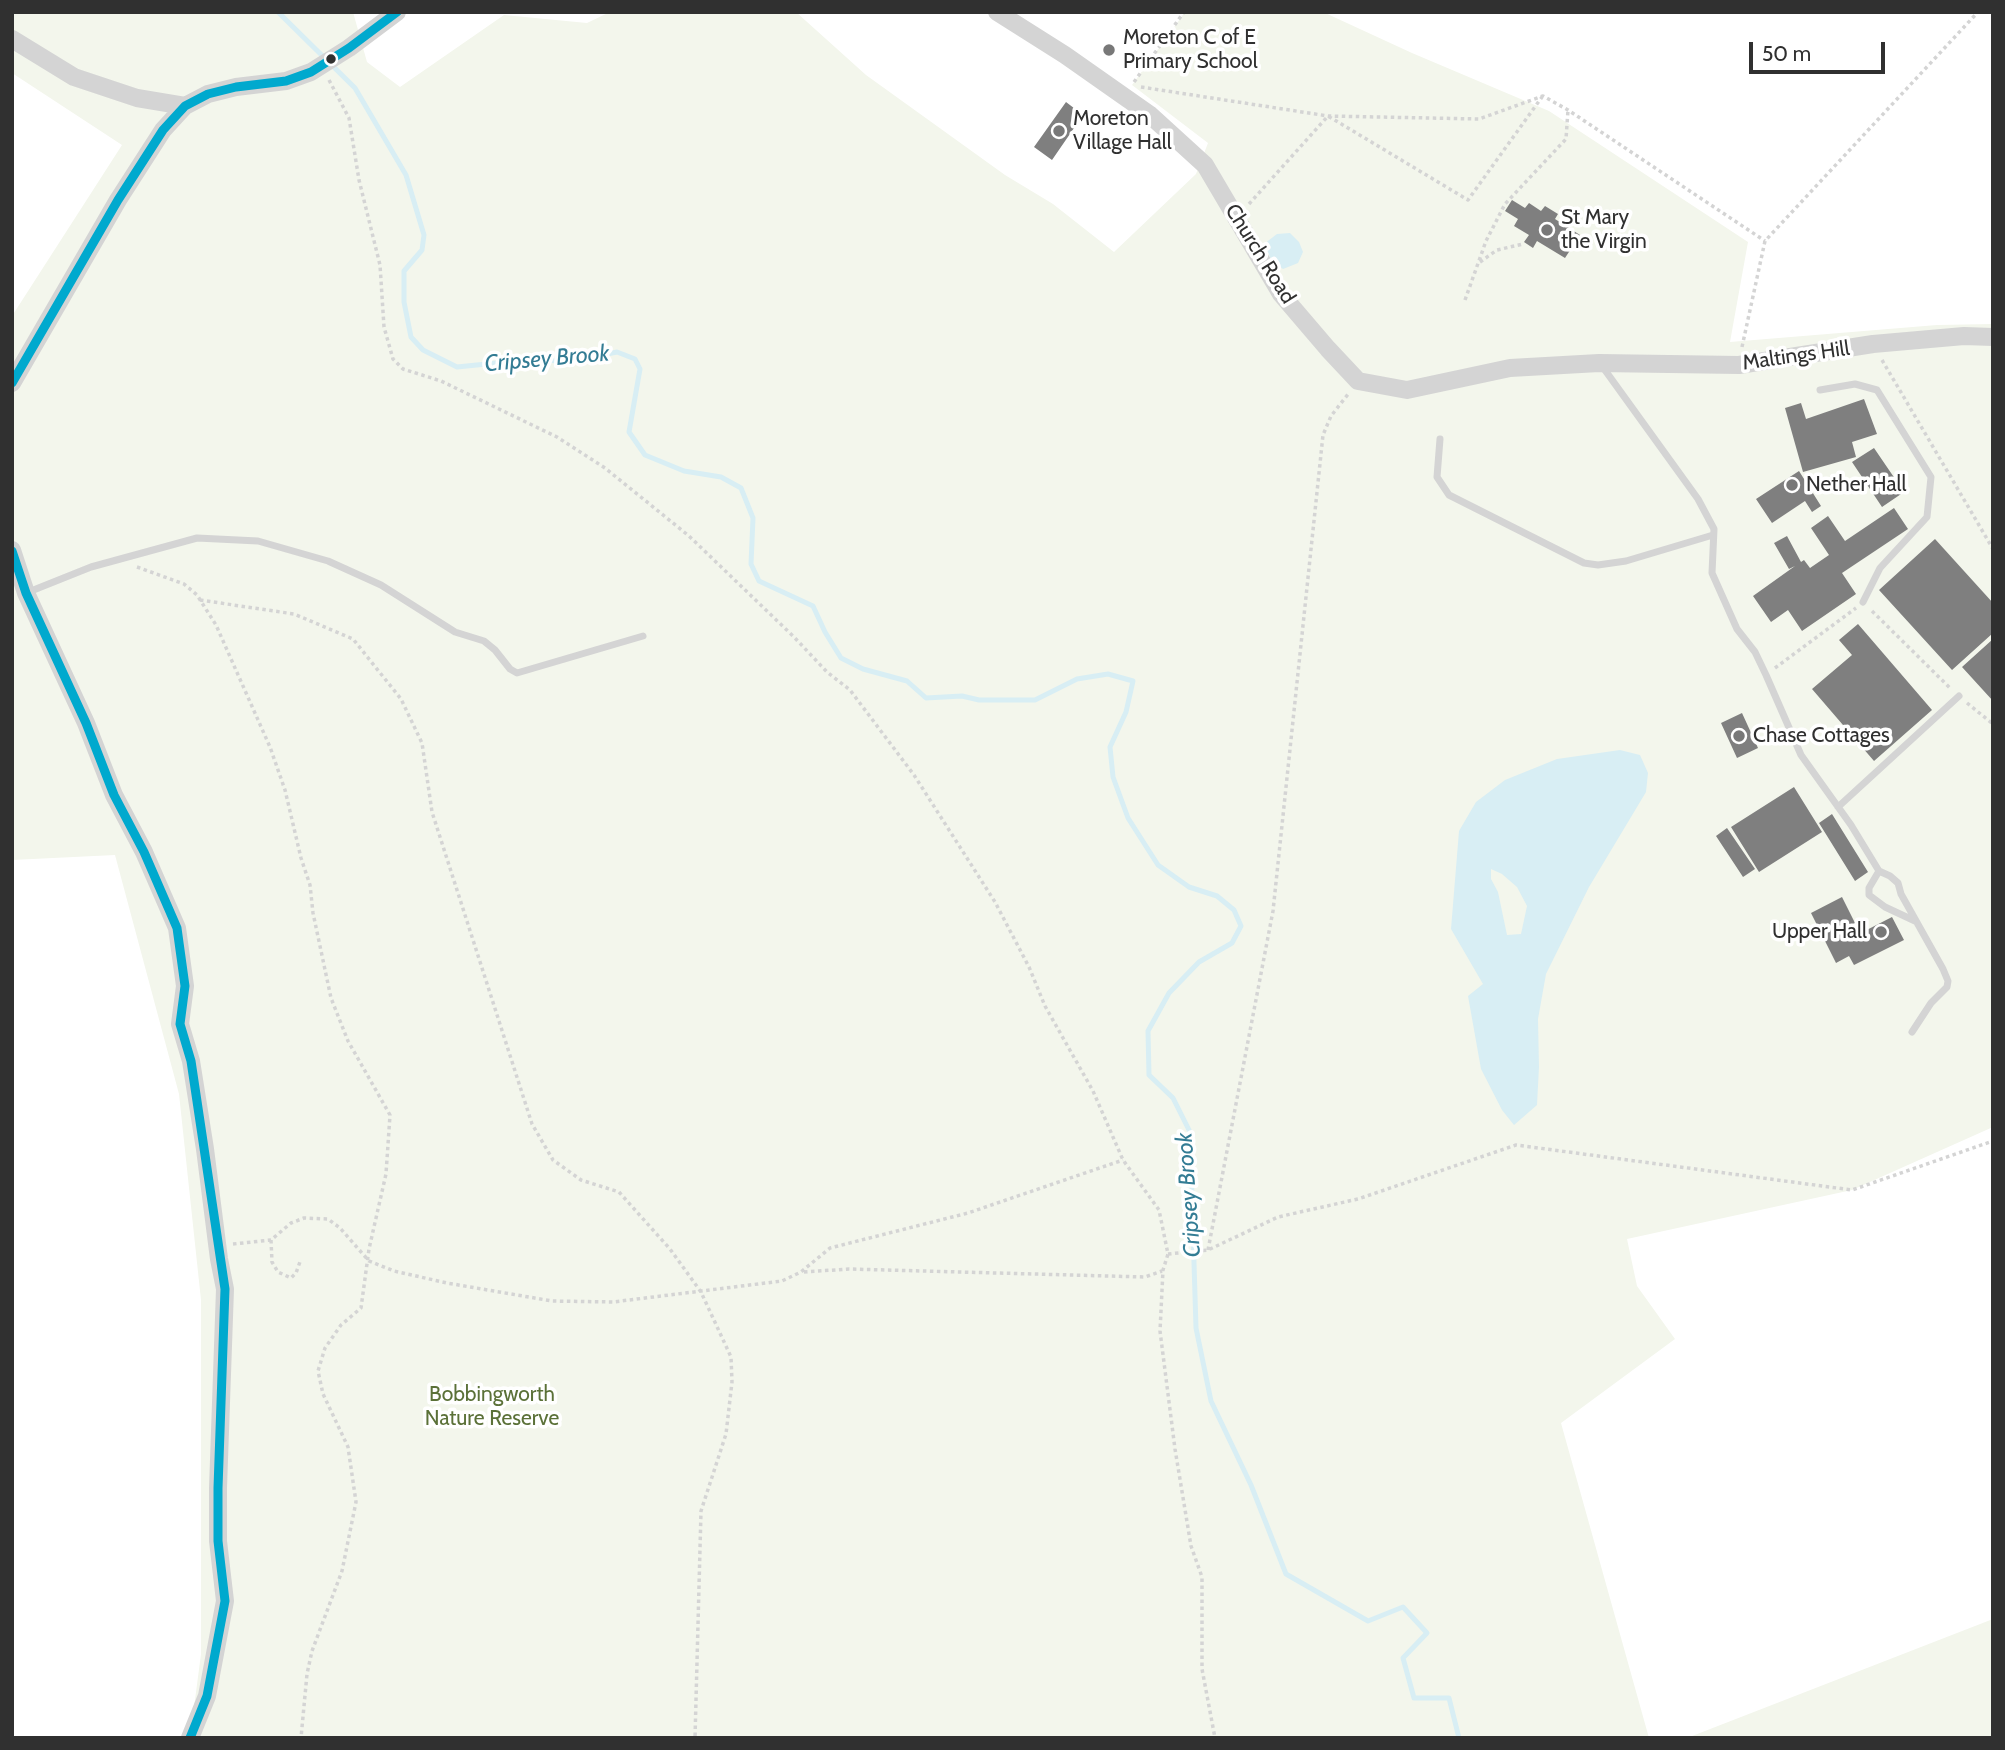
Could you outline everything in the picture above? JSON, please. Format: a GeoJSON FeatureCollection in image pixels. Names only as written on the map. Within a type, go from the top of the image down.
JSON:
{"type":"FeatureCollection","features":[{"type":"Feature","properties":{"kind":"street"},"geometry":{"type":"LineString","coordinates":[[12,383],[118,200],[163,130],[184,106],[208,94],[236,87],[286,81],[306,74],[349,48],[397,12]]}},
{"type":"Feature","properties":{"kind":"street","name":"Church Road"},"geometry":{"type":"LineString","coordinates":[[1004,14],[1149,114],[1205,165],[1281,294],[1358,381]]}},
{"type":"Feature","properties":{"kind":"street"},"geometry":{"type":"LineString","coordinates":[[12,39],[74,77],[137,98],[184,106]]}},
{"type":"Feature","properties":{"kind":"street","name":"Maltings Hill"},"geometry":{"type":"LineString","coordinates":[[1599,363],[1739,365],[1872,344],[1964,336],[1993,337]]}},
{"type":"Feature","properties":{"kind":"street"},"geometry":{"type":"LineString","coordinates":[[1358,381],[1407,390],[1510,368],[1599,363]]}},
{"type":"Feature","properties":{"kind":"street"},"geometry":{"type":"LineString","coordinates":[[12,550],[26,593],[86,723],[114,795],[144,852],[177,928],[185,986],[180,1024],[191,1060],[225,1289],[218,1489],[218,1541],[225,1601],[207,1696],[190,1738]]}},
{"type":"Feature","properties":{"kind":"lane"},"geometry":{"type":"LineString","coordinates":[[1599,363],[1698,499],[1714,529],[1712,573],[1737,629],[1755,652],[1801,755],[1879,871],[1898,883],[1901,894],[1948,981],[1947,987],[1931,1003],[1912,1032]]}},
{"type":"Feature","properties":{"kind":"lane"},"geometry":{"type":"LineString","coordinates":[[1819,390],[1855,384],[1877,390],[1931,477],[1927,517],[1880,568],[1863,602]]}},
{"type":"Feature","properties":{"kind":"lane"},"geometry":{"type":"LineString","coordinates":[[1440,439],[1437,477],[1449,495],[1584,563],[1598,565],[1626,561],[1713,535]]}},
{"type":"Feature","properties":{"kind":"lane"},"geometry":{"type":"LineString","coordinates":[[26,593],[91,567],[197,538],[258,541],[328,561],[381,585],[456,632],[484,641],[517,673],[643,636]]}},
{"type":"Feature","properties":{"kind":"lane"},"geometry":{"type":"LineString","coordinates":[[1838,807],[1959,696]]}},
{"type":"Feature","properties":{"kind":"lane"},"geometry":{"type":"LineString","coordinates":[[1879,871],[1869,888],[1869,895],[1917,922]]}},
{"type":"Feature","properties":{"kind":"path"},"geometry":{"type":"LineString","coordinates":[[1184,12],[1132,85],[1328,116],[1479,119],[1543,96],[1765,241]]}},
{"type":"Feature","properties":{"kind":"path"},"geometry":{"type":"LineString","coordinates":[[1739,365],[1765,241],[1978,12]]}},
{"type":"Feature","properties":{"kind":"path"},"geometry":{"type":"LineString","coordinates":[[306,74],[330,80],[349,118],[359,180],[380,265],[384,327],[393,359],[403,369],[440,381],[557,437],[605,468],[689,536],[827,672],[850,690],[914,775],[995,902],[1029,967],[1045,1006],[1093,1091],[1123,1160],[1159,1210],[1168,1254],[1163,1270],[1160,1331],[1189,1533],[1202,1577],[1202,1670],[1215,1738]]}},
{"type":"Feature","properties":{"kind":"path"},"geometry":{"type":"LineString","coordinates":[[1328,116],[1468,200],[1543,96]]}},
{"type":"Feature","properties":{"kind":"path"},"geometry":{"type":"LineString","coordinates":[[1465,300],[1486,241],[1505,204],[1566,139],[1568,110]]}},
{"type":"Feature","properties":{"kind":"path"},"geometry":{"type":"LineString","coordinates":[[1237,217],[1328,116]]}},
{"type":"Feature","properties":{"kind":"path"},"geometry":{"type":"LineString","coordinates":[[1478,263],[1497,250],[1523,244]]}},
{"type":"Feature","properties":{"kind":"path"},"geometry":{"type":"LineString","coordinates":[[1872,344],[1993,548]]}},
{"type":"Feature","properties":{"kind":"path"},"geometry":{"type":"LineString","coordinates":[[1208,1250],[1273,911],[1323,435],[1331,416],[1358,381]]}},
{"type":"Feature","properties":{"kind":"path"},"geometry":{"type":"LineString","coordinates":[[118,560],[184,584],[200,600],[216,625],[270,747],[285,790],[310,885],[313,914],[331,998],[348,1041],[390,1115],[386,1174],[361,1308],[341,1325],[325,1348],[318,1371],[323,1394],[348,1447],[356,1502],[342,1571],[312,1651],[301,1738]]}},
{"type":"Feature","properties":{"kind":"path"},"geometry":{"type":"LineString","coordinates":[[200,600],[294,614],[353,639],[401,699],[422,743],[432,812],[532,1124],[553,1160],[581,1180],[619,1192],[670,1249],[701,1292],[731,1357],[732,1382],[726,1434],[701,1511],[695,1738]]}},
{"type":"Feature","properties":{"kind":"path"},"geometry":{"type":"LineString","coordinates":[[1766,675],[1863,602],[1959,696],[1993,724]]}},
{"type":"Feature","properties":{"kind":"path"},"geometry":{"type":"LineString","coordinates":[[1168,1254],[1208,1250],[1278,1217],[1358,1199],[1516,1144],[1852,1190],[1993,1141]]}},
{"type":"Feature","properties":{"kind":"path"},"geometry":{"type":"LineString","coordinates":[[217,1245],[271,1240],[291,1223],[304,1218],[328,1219],[341,1228],[369,1261],[394,1270],[447,1283],[552,1301],[613,1302],[782,1281],[802,1272],[830,1248],[968,1213],[1123,1160]]}},
{"type":"Feature","properties":{"kind":"path"},"geometry":{"type":"LineString","coordinates":[[271,1240],[272,1262],[278,1272],[291,1278],[301,1259]]}},
{"type":"Feature","properties":{"kind":"path"},"geometry":{"type":"LineString","coordinates":[[802,1272],[849,1269],[1146,1277],[1163,1270]]}},
{"type":"Feature","properties":{"kind":"green space","name":"Bobbingworth Nature Reserve"},"geometry":{"type":"Polygon","coordinates":[[[12,12],[353,12],[367,62],[400,87],[504,15],[587,23],[610,12],[796,12],[866,75],[1005,175],[1053,204],[1114,252],[1196,174],[1208,143],[1132,85],[1185,12],[1323,12],[1549,111],[1748,242],[1730,342],[1937,325],[1993,324],[1993,1127],[1852,1190],[1627,1239],[1637,1286],[1675,1339],[1561,1423],[1649,1738],[190,1738],[201,1654],[201,1300],[179,1094],[115,855],[12,860],[12,316],[122,145],[12,73],[12,12]]]}},
{"type":"Feature","properties":{"kind":"green space"},"geometry":{"type":"Polygon","coordinates":[[[1993,1619],[1993,1738],[1687,1738],[1993,1619]]]}},
{"type":"Feature","properties":{"kind":"water"},"geometry":{"type":"Polygon","coordinates":[[[1290,233],[1299,242],[1303,252],[1298,263],[1283,269],[1271,259],[1264,244],[1277,234],[1290,233]]]}},
{"type":"Feature","properties":{"kind":"water"},"geometry":{"type":"Polygon","coordinates":[[[1620,750],[1640,755],[1648,773],[1646,792],[1589,887],[1546,974],[1538,1019],[1537,1105],[1514,1125],[1502,1110],[1481,1069],[1468,996],[1483,984],[1451,929],[1459,831],[1476,802],[1505,780],[1557,759],[1620,750]],[[1491,869],[1491,879],[1498,892],[1507,935],[1521,934],[1527,906],[1517,887],[1502,874],[1491,869]]]}},
{"type":"Feature","properties":{"kind":"building","name":"Moreton Village Hall"},"geometry":{"type":"Polygon","coordinates":[[[1066,102],[1083,115],[1052,160],[1034,147],[1066,102]]]}},
{"type":"Feature","properties":{"kind":"building","name":"St Mary the Virgin"},"geometry":{"type":"Polygon","coordinates":[[[1512,200],[1525,208],[1529,203],[1541,211],[1545,206],[1558,214],[1555,219],[1580,235],[1565,258],[1537,241],[1533,248],[1524,242],[1529,235],[1514,226],[1518,219],[1505,211],[1512,200]]]}},
{"type":"Feature","properties":{"kind":"building"},"geometry":{"type":"Polygon","coordinates":[[[1864,399],[1877,434],[1852,442],[1856,457],[1803,472],[1785,408],[1801,403],[1806,419],[1864,399]]]}},
{"type":"Feature","properties":{"kind":"building"},"geometry":{"type":"Polygon","coordinates":[[[1874,448],[1904,492],[1882,507],[1852,462],[1874,448]]]}},
{"type":"Feature","properties":{"kind":"building","name":"Nether Hall"},"geometry":{"type":"Polygon","coordinates":[[[1799,471],[1821,506],[1812,512],[1805,501],[1772,523],[1756,499],[1799,471]]]}},
{"type":"Feature","properties":{"kind":"building"},"geometry":{"type":"Polygon","coordinates":[[[1894,508],[1908,529],[1842,573],[1856,594],[1802,631],[1788,610],[1771,622],[1753,596],[1795,566],[1789,569],[1774,543],[1787,536],[1801,562],[1804,560],[1810,568],[1829,555],[1811,528],[1828,516],[1845,541],[1894,508]]]}},
{"type":"Feature","properties":{"kind":"building"},"geometry":{"type":"Polygon","coordinates":[[[1935,539],[1993,603],[1993,633],[1952,670],[1879,590],[1935,539]]]}},
{"type":"Feature","properties":{"kind":"building"},"geometry":{"type":"Polygon","coordinates":[[[1858,624],[1932,710],[1874,761],[1812,689],[1852,655],[1839,640],[1858,624]]]}},
{"type":"Feature","properties":{"kind":"building"},"geometry":{"type":"Polygon","coordinates":[[[1993,639],[1993,701],[1962,667],[1993,639]]]}},
{"type":"Feature","properties":{"kind":"building","name":"Chase Cottages"},"geometry":{"type":"Polygon","coordinates":[[[1742,713],[1758,748],[1737,758],[1721,723],[1742,713]]]}},
{"type":"Feature","properties":{"kind":"building"},"geometry":{"type":"Polygon","coordinates":[[[1794,787],[1822,832],[1759,872],[1731,827],[1794,787]]]}},
{"type":"Feature","properties":{"kind":"building"},"geometry":{"type":"Polygon","coordinates":[[[1832,814],[1868,872],[1855,881],[1819,823],[1832,814]]]}},
{"type":"Feature","properties":{"kind":"building"},"geometry":{"type":"Polygon","coordinates":[[[1727,828],[1755,869],[1743,877],[1716,836],[1727,828]]]}},
{"type":"Feature","properties":{"kind":"building","name":"Upper Hall"},"geometry":{"type":"Polygon","coordinates":[[[1842,897],[1855,923],[1847,927],[1853,937],[1892,917],[1904,940],[1854,965],[1849,956],[1836,963],[1811,913],[1842,897]]]}},
{"type":"Feature","properties":{"kind":"waterway","name":"Cripsey Brook"},"geometry":{"type":"LineString","coordinates":[[278,12],[355,88],[406,175],[424,235],[422,250],[404,271],[404,302],[411,337],[423,350],[457,367],[536,359],[568,362],[617,352],[635,359],[640,369],[629,432],[645,455],[684,471],[721,477],[741,488],[753,518],[751,564],[759,581],[813,606],[841,658],[863,669],[907,681],[926,698],[962,696],[979,700],[1035,700],[1077,679],[1108,674],[1133,681],[1126,712],[1110,747],[1113,777],[1128,818],[1158,865],[1189,887],[1217,896],[1234,910],[1241,926],[1232,943],[1199,962],[1169,993],[1148,1031],[1149,1075],[1173,1098],[1190,1132],[1196,1328],[1211,1401],[1251,1485],[1286,1574],[1368,1621],[1403,1607],[1427,1633],[1403,1658],[1414,1698],[1449,1698],[1459,1738]]}},
{"type":"Feature","properties":{"kind":"transit line"},"geometry":{"type":"LineString","coordinates":[[12,383],[118,200],[163,130],[185,106],[208,94],[236,87],[286,81],[311,72],[397,12]]}},
{"type":"Feature","properties":{"kind":"transit line"},"geometry":{"type":"LineString","coordinates":[[12,551],[26,593],[86,723],[114,795],[144,852],[177,928],[185,986],[180,1024],[191,1061],[225,1289],[218,1488],[218,1541],[225,1601],[207,1696],[190,1738]]}},
{"type":"Feature","properties":{"kind":"place","name":"Moreton C of E Primary School"},"geometry":{"type":"Point","coordinates":[1109,50]}},
{"type":"Feature","properties":{"kind":"place","name":"Moreton Village Hall"},"geometry":{"type":"Point","coordinates":[1059,131]}},
{"type":"Feature","properties":{"kind":"place","name":"St Mary the Virgin"},"geometry":{"type":"Point","coordinates":[1547,230]}},
{"type":"Feature","properties":{"kind":"place","name":"Nether Hall"},"geometry":{"type":"Point","coordinates":[1792,485]}},
{"type":"Feature","properties":{"kind":"place","name":"Chase Cottages"},"geometry":{"type":"Point","coordinates":[1739,736]}},
{"type":"Feature","properties":{"kind":"place","name":"Upper Hall"},"geometry":{"type":"Point","coordinates":[1881,932]}}]}
